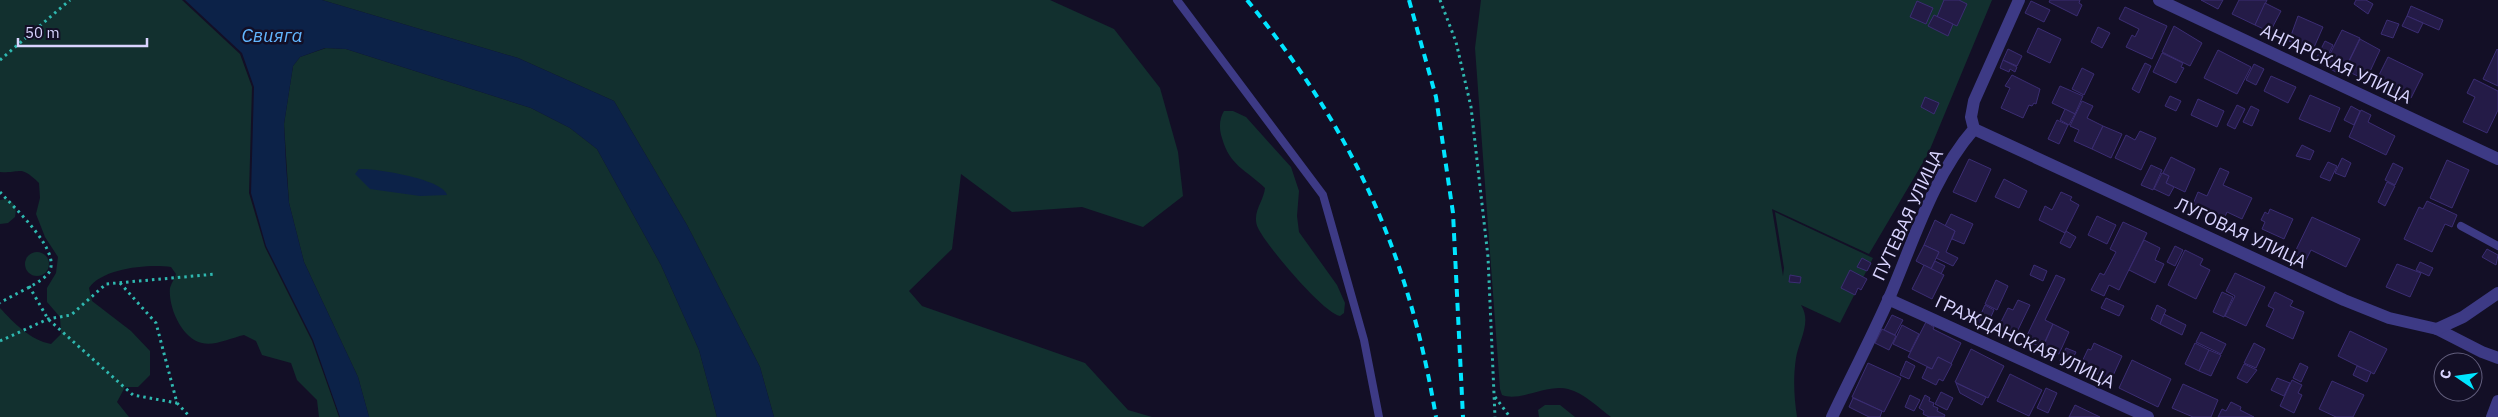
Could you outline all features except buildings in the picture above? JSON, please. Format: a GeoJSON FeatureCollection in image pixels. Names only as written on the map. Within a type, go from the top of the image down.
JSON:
{"type":"FeatureCollection","features":[{"type":"Feature","properties":{"kind":"street"},"geometry":{"type":"LineString","coordinates":[[1974,129],[1971,117],[1974,101],[2019,0]]}},
{"type":"Feature","properties":{"kind":"street","name":"АНГАРСКАЯ УЛИЦА"},"geometry":{"type":"LineString","coordinates":[[2159,0],[2498,159]]}},
{"type":"Feature","properties":{"kind":"street","name":"ПУТЕВАЯ УЛИЦА"},"geometry":{"type":"LineString","coordinates":[[1832,417],[1950,161],[1974,129]]}},
{"type":"Feature","properties":{"kind":"street","name":"ЛУГОВАЯ УЛИЦА"},"geometry":{"type":"LineString","coordinates":[[1974,129],[2344,300],[2389,318],[2437,329],[2498,358]]}},
{"type":"Feature","properties":{"kind":"street"},"geometry":{"type":"LineString","coordinates":[[2437,329],[2464,317],[2498,293]]}},
{"type":"Feature","properties":{"kind":"street","name":"ГРАЖДАНСКАЯ УЛИЦА"},"geometry":{"type":"LineString","coordinates":[[1888,299],[2148,417]]}},
{"type":"Feature","properties":{"kind":"street"},"geometry":{"type":"LineString","coordinates":[[2492,417],[2498,401]]}},
{"type":"Feature","properties":{"kind":"lane"},"geometry":{"type":"LineString","coordinates":[[1177,0],[1324,195],[1364,340],[1379,417]]}},
{"type":"Feature","properties":{"kind":"lane"},"geometry":{"type":"LineString","coordinates":[[2461,226],[2498,246]]}},
{"type":"Feature","properties":{"kind":"path"},"geometry":{"type":"LineString","coordinates":[[0,60],[70,0]]}},
{"type":"Feature","properties":{"kind":"path"},"geometry":{"type":"LineString","coordinates":[[1440,0],[1456,42],[1471,107],[1488,257],[1495,417]]}},
{"type":"Feature","properties":{"kind":"path"},"geometry":{"type":"LineString","coordinates":[[0,192],[40,237],[52,258],[51,271],[46,277],[0,303]]}},
{"type":"Feature","properties":{"kind":"path"},"geometry":{"type":"LineString","coordinates":[[0,341],[48,319],[71,315],[106,284],[216,274]]}},
{"type":"Feature","properties":{"kind":"path"},"geometry":{"type":"LineString","coordinates":[[120,283],[156,323],[177,403],[190,417]]}},
{"type":"Feature","properties":{"kind":"path"},"geometry":{"type":"LineString","coordinates":[[29,286],[48,319],[133,395],[177,403]]}},
{"type":"Feature","properties":{"kind":"path"},"geometry":{"type":"LineString","coordinates":[[1495,397],[1510,417]]}},
{"type":"Feature","properties":{"kind":"green space"},"geometry":{"type":"Polygon","coordinates":[[[0,0],[182,0],[240,54],[252,87],[249,193],[265,247],[312,341],[339,417],[319,417],[317,400],[297,380],[291,363],[262,355],[256,341],[244,335],[218,343],[207,344],[195,340],[188,335],[178,321],[171,304],[170,288],[176,274],[171,267],[150,266],[115,272],[104,276],[89,288],[92,301],[131,331],[150,351],[150,375],[138,387],[125,387],[117,402],[129,417],[0,417],[0,308],[29,335],[43,342],[51,344],[61,334],[60,317],[47,302],[47,288],[56,273],[58,257],[45,237],[36,214],[40,198],[39,183],[24,172],[0,172],[0,0]]]}},
{"type":"Feature","properties":{"kind":"green space"},"geometry":{"type":"Polygon","coordinates":[[[322,0],[1050,0],[1114,29],[1160,88],[1178,152],[1183,196],[1143,227],[1082,207],[1012,212],[961,174],[952,249],[909,291],[922,306],[1085,363],[1128,410],[1152,417],[774,417],[760,367],[687,225],[614,101],[518,58],[322,0]]]}},
{"type":"Feature","properties":{"kind":"green space"},"geometry":{"type":"Polygon","coordinates":[[[1481,0],[1992,0],[1928,154],[1869,254],[1772,209],[1783,276],[1784,268],[1775,212],[1873,258],[1840,323],[1801,305],[1804,311],[1805,324],[1795,365],[1794,388],[1797,417],[1611,417],[1585,397],[1568,389],[1551,389],[1509,397],[1502,395],[1500,389],[1475,48],[1481,0]]]}},
{"type":"Feature","properties":{"kind":"green space"},"geometry":{"type":"Polygon","coordinates":[[[326,48],[346,49],[531,108],[570,128],[597,149],[661,265],[699,350],[717,417],[369,417],[358,377],[304,262],[289,203],[284,124],[293,66],[300,57],[326,48]]]}},
{"type":"Feature","properties":{"kind":"green space"},"geometry":{"type":"Polygon","coordinates":[[[1224,111],[1233,111],[1246,117],[1291,167],[1299,191],[1297,216],[1299,232],[1337,285],[1345,303],[1344,313],[1340,316],[1332,312],[1309,291],[1283,263],[1263,237],[1256,223],[1256,217],[1265,188],[1229,155],[1220,131],[1220,121],[1224,111]]]}},
{"type":"Feature","properties":{"kind":"green space"},"geometry":{"type":"Polygon","coordinates":[[[6,199],[15,206],[15,217],[8,223],[0,224],[0,200],[6,199]]]}},
{"type":"Feature","properties":{"kind":"green space"},"geometry":{"type":"Polygon","coordinates":[[[37,252],[46,255],[49,264],[46,273],[37,276],[28,273],[25,264],[28,255],[37,252]]]}},
{"type":"Feature","properties":{"kind":"green space"},"geometry":{"type":"Polygon","coordinates":[[[1545,405],[1560,405],[1575,417],[1539,417],[1538,410],[1545,405]]]}},
{"type":"Feature","properties":{"kind":"water","name":"Свияга"},"geometry":{"type":"Polygon","coordinates":[[[185,0],[322,0],[518,58],[614,101],[687,225],[760,367],[774,417],[717,417],[699,350],[661,265],[597,149],[570,128],[531,108],[346,49],[325,48],[300,57],[293,66],[284,124],[289,203],[304,262],[358,377],[369,417],[340,417],[313,340],[266,246],[251,193],[254,87],[242,53],[185,0]]]}},
{"type":"Feature","properties":{"kind":"water"},"geometry":{"type":"Polygon","coordinates":[[[359,169],[379,170],[422,179],[443,189],[447,195],[420,196],[370,189],[355,174],[359,169]]]}},
{"type":"Feature","properties":{"kind":"railway"},"geometry":{"type":"LineString","coordinates":[[1247,0],[1317,97],[1346,146],[1371,195],[1392,247],[1410,300],[1436,417]]}},
{"type":"Feature","properties":{"kind":"railway"},"geometry":{"type":"LineString","coordinates":[[1409,0],[1436,97],[1453,213],[1463,417]]}}]}
